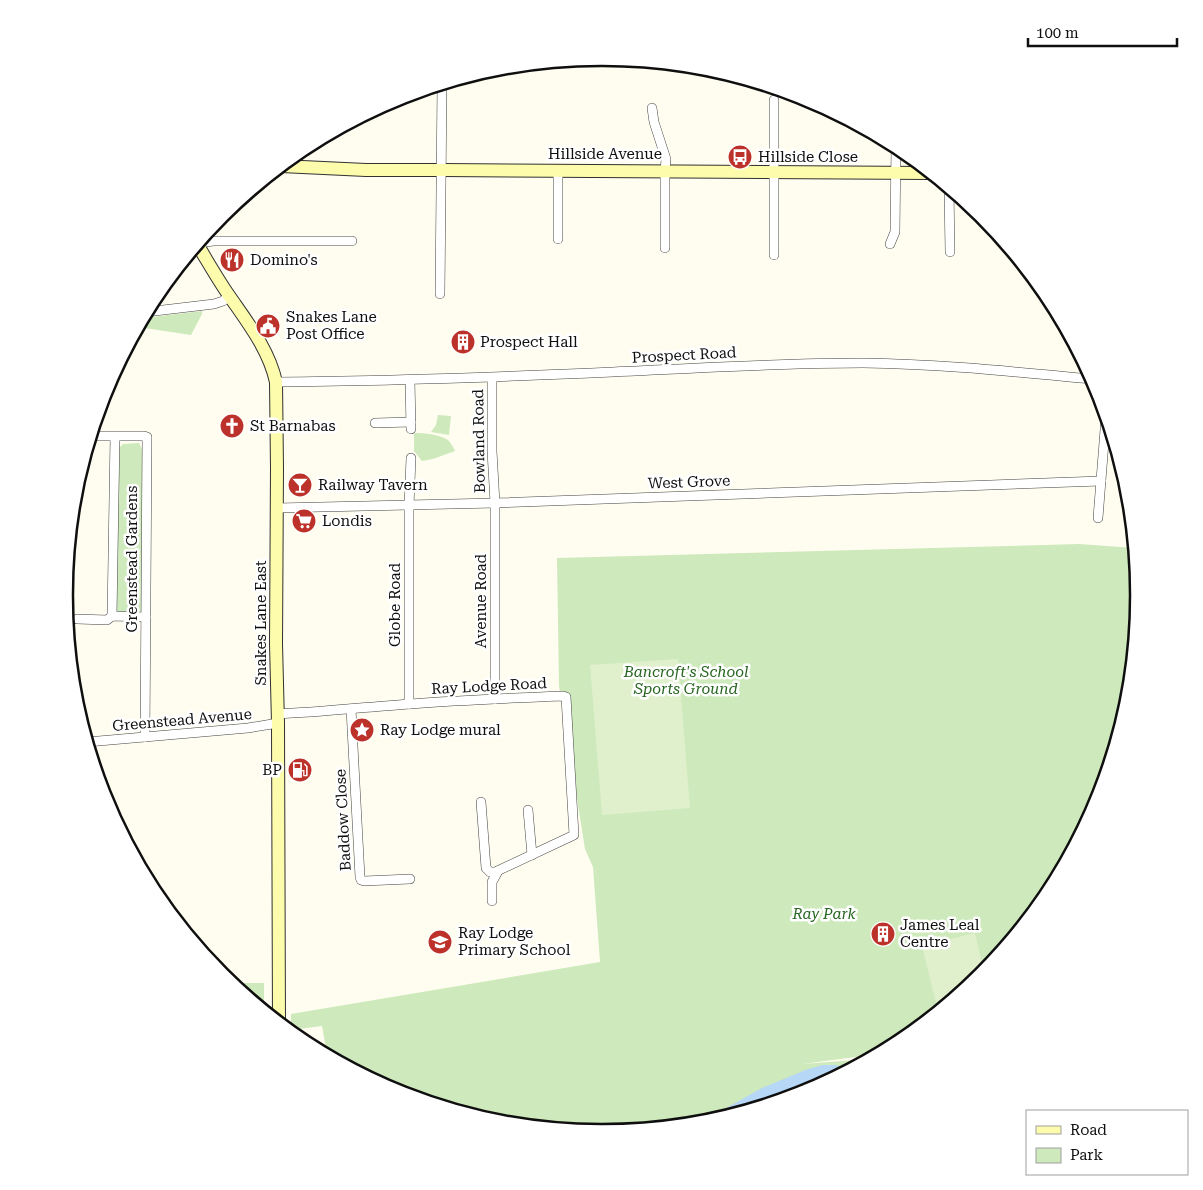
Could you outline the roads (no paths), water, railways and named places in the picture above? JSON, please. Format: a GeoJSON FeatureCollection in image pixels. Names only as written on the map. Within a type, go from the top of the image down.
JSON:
{"type":"FeatureCollection","features":[{"type":"Feature","properties":{"kind":"street"},"geometry":{"type":"LineString","coordinates":[[440,294],[442,91]]}},
{"type":"Feature","properties":{"kind":"street"},"geometry":{"type":"LineString","coordinates":[[774,100],[774,255]]}},
{"type":"Feature","properties":{"kind":"street"},"geometry":{"type":"LineString","coordinates":[[652,108],[654,122],[666,159],[666,248]]}},
{"type":"Feature","properties":{"kind":"street"},"geometry":{"type":"LineString","coordinates":[[890,244],[895,232],[896,155]]}},
{"type":"Feature","properties":{"kind":"street","name":"Hillside Avenue"},"geometry":{"type":"LineString","coordinates":[[293,167],[366,170],[919,173]]}},
{"type":"Feature","properties":{"kind":"street"},"geometry":{"type":"LineString","coordinates":[[558,170],[558,239]]}},
{"type":"Feature","properties":{"kind":"street"},"geometry":{"type":"LineString","coordinates":[[949,196],[950,252]]}},
{"type":"Feature","properties":{"kind":"street"},"geometry":{"type":"LineString","coordinates":[[208,242],[352,241]]}},
{"type":"Feature","properties":{"kind":"street","name":"Snakes Lane East"},"geometry":{"type":"LineString","coordinates":[[201,250],[229,296],[251,326],[273,368],[276,382],[276,644],[278,719],[276,1011]]}},
{"type":"Feature","properties":{"kind":"street"},"geometry":{"type":"LineString","coordinates":[[156,311],[214,304],[223,301],[229,296]]}},
{"type":"Feature","properties":{"kind":"street","name":"Prospect Road"},"geometry":{"type":"LineString","coordinates":[[276,382],[492,378],[785,364],[863,363],[953,367],[1084,378]]}},
{"type":"Feature","properties":{"kind":"street","name":"Bowland Road"},"geometry":{"type":"LineString","coordinates":[[492,378],[492,451],[495,503]]}},
{"type":"Feature","properties":{"kind":"street"},"geometry":{"type":"LineString","coordinates":[[375,423],[411,425],[410,380]]}},
{"type":"Feature","properties":{"kind":"street"},"geometry":{"type":"LineString","coordinates":[[1098,518],[1105,434]]}},
{"type":"Feature","properties":{"kind":"street","name":"Greenstead Gardens"},"geometry":{"type":"LineString","coordinates":[[98,436],[147,437],[145,738]]}},
{"type":"Feature","properties":{"kind":"street"},"geometry":{"type":"LineString","coordinates":[[112,616],[115,437]]}},
{"type":"Feature","properties":{"kind":"street","name":"Globe Road"},"geometry":{"type":"LineString","coordinates":[[409,704],[410,458]]}},
{"type":"Feature","properties":{"kind":"street","name":"West Grove"},"geometry":{"type":"LineString","coordinates":[[277,508],[409,506],[1101,480]]}},
{"type":"Feature","properties":{"kind":"street","name":"Avenue Road"},"geometry":{"type":"LineString","coordinates":[[495,503],[495,699]]}},
{"type":"Feature","properties":{"kind":"street"},"geometry":{"type":"LineString","coordinates":[[77,619],[107,620],[112,616],[146,617]]}},
{"type":"Feature","properties":{"kind":"street","name":"Ray Lodge Road"},"geometry":{"type":"LineString","coordinates":[[278,719],[320,712],[409,704],[566,697],[574,835],[496,872]]}},
{"type":"Feature","properties":{"kind":"street","name":"Baddow Close"},"geometry":{"type":"LineString","coordinates":[[351,709],[361,880],[410,879]]}},
{"type":"Feature","properties":{"kind":"street","name":"Greenstead Avenue"},"geometry":{"type":"LineString","coordinates":[[94,742],[248,728],[278,719]]}},
{"type":"Feature","properties":{"kind":"street"},"geometry":{"type":"LineString","coordinates":[[481,802],[486,868],[490,872],[496,872],[492,882],[492,901]]}},
{"type":"Feature","properties":{"kind":"street"},"geometry":{"type":"LineString","coordinates":[[528,810],[532,855]]}},
{"type":"Feature","properties":{"kind":"waterway"},"geometry":{"type":"LineString","coordinates":[[760,1099],[807,1079],[825,1074]]}},
{"type":"Feature","properties":{"kind":"place","name":"Hillside Close"},"geometry":{"type":"Point","coordinates":[740,157]}},
{"type":"Feature","properties":{"kind":"place","name":"Domino's"},"geometry":{"type":"Point","coordinates":[232,260]}},
{"type":"Feature","properties":{"kind":"place","name":"Snakes Lane Post Office"},"geometry":{"type":"Point","coordinates":[268,326]}},
{"type":"Feature","properties":{"kind":"place","name":"Prospect Hall"},"geometry":{"type":"Point","coordinates":[463,342]}},
{"type":"Feature","properties":{"kind":"place","name":"St Barnabas"},"geometry":{"type":"Point","coordinates":[232,426]}},
{"type":"Feature","properties":{"kind":"place","name":"Railway Tavern"},"geometry":{"type":"Point","coordinates":[300,485]}},
{"type":"Feature","properties":{"kind":"place","name":"Londis"},"geometry":{"type":"Point","coordinates":[304,521]}},
{"type":"Feature","properties":{"kind":"place","name":"Ray Lodge mural"},"geometry":{"type":"Point","coordinates":[362,730]}},
{"type":"Feature","properties":{"kind":"place","name":"BP"},"geometry":{"type":"Point","coordinates":[300,770]}},
{"type":"Feature","properties":{"kind":"place","name":"James Leal Centre"},"geometry":{"type":"Point","coordinates":[883,934]}},
{"type":"Feature","properties":{"kind":"place","name":"Ray Lodge Primary School"},"geometry":{"type":"Point","coordinates":[440,942]}},
{"type":"Feature","properties":{"kind":"park label","name":"Bancroft's School Sports Ground"},"geometry":{"type":"Point","coordinates":[686,680]}},
{"type":"Feature","properties":{"kind":"park label","name":"Ray Park"},"geometry":{"type":"Point","coordinates":[824,914]}}]}
